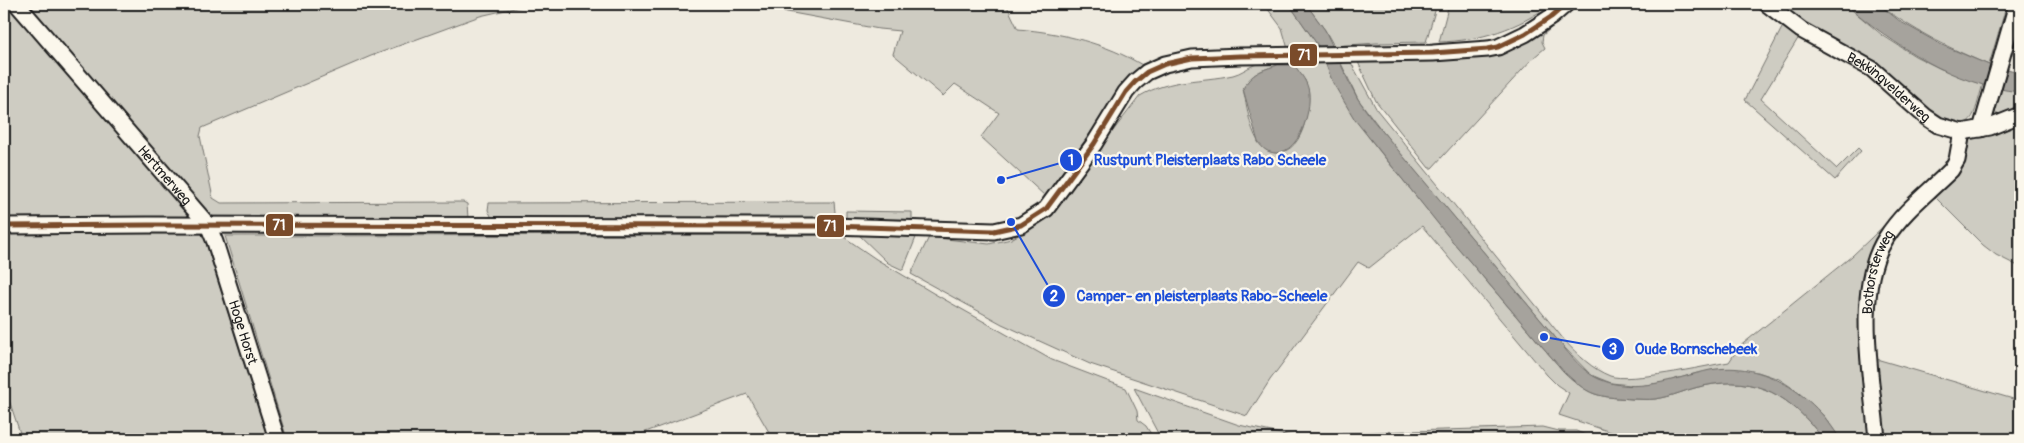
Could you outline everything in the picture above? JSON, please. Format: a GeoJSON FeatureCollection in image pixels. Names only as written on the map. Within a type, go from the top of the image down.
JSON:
{"type":"FeatureCollection","features":[{"type":"Feature","properties":{"kind":"street","name":"Hertmerweg"},"geometry":{"type":"LineString","coordinates":[[17,4],[208,225]]}},
{"type":"Feature","properties":{"kind":"street"},"geometry":{"type":"LineString","coordinates":[[4,226],[831,226],[994,231],[1022,225],[1046,209],[1094,144],[1126,92],[1147,72],[1175,61],[1192,58],[1306,54],[1433,53],[1488,49],[1498,47],[1525,34],[1566,4]]}},
{"type":"Feature","properties":{"kind":"street","name":"Bekkingvelderweg"},"geometry":{"type":"LineString","coordinates":[[1767,4],[1801,30],[1872,69],[1926,117],[1938,124],[1962,132],[1981,129],[2020,115]]}},
{"type":"Feature","properties":{"kind":"street"},"geometry":{"type":"LineString","coordinates":[[1981,129],[2017,4]]}},
{"type":"Feature","properties":{"kind":"street","name":"Bothorsterweg"},"geometry":{"type":"LineString","coordinates":[[1878,439],[1868,341],[1869,279],[1874,260],[1885,238],[1900,219],[1951,170],[1957,160],[1962,132]]}},
{"type":"Feature","properties":{"kind":"street","name":"Hoge Horst"},"geometry":{"type":"LineString","coordinates":[[208,225],[277,439]]}},
{"type":"Feature","properties":{"kind":"shaded area"},"geometry":{"type":"Polygon","coordinates":[[[4,4],[6,4],[195,219],[4,219],[4,4]]]}},
{"type":"Feature","properties":{"kind":"shaded area"},"geometry":{"type":"Polygon","coordinates":[[[22,4],[532,4],[480,16],[371,56],[202,128],[200,136],[213,198],[221,203],[463,202],[467,204],[468,218],[212,219],[22,4]]]}},
{"type":"Feature","properties":{"kind":"shaded area"},"geometry":{"type":"Polygon","coordinates":[[[744,4],[1006,4],[1018,29],[1051,33],[1083,40],[1114,51],[1144,66],[1129,79],[1045,196],[981,137],[999,113],[955,84],[943,96],[893,54],[900,31],[879,29],[744,4]]]}},
{"type":"Feature","properties":{"kind":"shaded area"},"geometry":{"type":"Polygon","coordinates":[[[1264,4],[1289,4],[1319,47],[1288,49],[1282,28],[1264,4]]]}},
{"type":"Feature","properties":{"kind":"shaded area"},"geometry":{"type":"Polygon","coordinates":[[[1289,4],[1306,4],[1325,30],[1349,82],[1372,119],[1568,353],[1593,376],[1613,384],[1641,385],[1669,381],[1710,370],[1730,368],[1749,370],[1786,384],[1802,395],[1829,423],[1840,439],[1823,439],[1799,411],[1772,392],[1757,386],[1740,383],[1722,383],[1697,387],[1661,398],[1647,399],[1614,398],[1600,395],[1586,390],[1578,384],[1564,372],[1447,235],[1355,120],[1333,83],[1319,47],[1289,4]]]}},
{"type":"Feature","properties":{"kind":"shaded area"},"geometry":{"type":"Polygon","coordinates":[[[1306,4],[1437,4],[1426,42],[1334,46],[1306,4]]]}},
{"type":"Feature","properties":{"kind":"shaded area"},"geometry":{"type":"Polygon","coordinates":[[[1449,4],[1551,4],[1526,20],[1498,32],[1469,39],[1439,42],[1449,4]]]}},
{"type":"Feature","properties":{"kind":"shaded area"},"geometry":{"type":"Polygon","coordinates":[[[1572,4],[1579,4],[1543,35],[1542,42],[1545,48],[1533,58],[1432,168],[1429,168],[1376,101],[1357,60],[1476,55],[1572,4]]]}},
{"type":"Feature","properties":{"kind":"shaded area"},"geometry":{"type":"Polygon","coordinates":[[[1775,4],[1845,4],[1882,35],[1915,56],[1941,69],[1983,84],[1974,113],[1965,123],[1958,124],[1936,115],[1775,4]]]}},
{"type":"Feature","properties":{"kind":"shaded area"},"geometry":{"type":"Polygon","coordinates":[[[1845,4],[1878,4],[1901,22],[1942,45],[1989,65],[2020,72],[2020,92],[1995,88],[1971,81],[1926,61],[1864,20],[1845,4]]]}},
{"type":"Feature","properties":{"kind":"shaded area"},"geometry":{"type":"Polygon","coordinates":[[[1878,4],[2007,4],[1989,65],[1931,38],[1878,4]]]}},
{"type":"Feature","properties":{"kind":"shaded area"},"geometry":{"type":"Polygon","coordinates":[[[1783,26],[1799,37],[1761,99],[1837,169],[1858,148],[1861,151],[1835,180],[1745,100],[1783,26]]]}},
{"type":"Feature","properties":{"kind":"shaded area"},"geometry":{"type":"Polygon","coordinates":[[[1324,59],[1341,96],[1386,160],[1506,305],[1564,372],[1578,384],[1586,390],[1600,395],[1614,398],[1647,399],[1661,398],[1697,387],[1722,383],[1740,383],[1757,386],[1772,392],[1799,411],[1823,439],[1713,439],[1706,437],[1705,439],[1632,439],[1559,415],[1569,393],[1547,375],[1422,226],[1369,268],[1358,262],[1270,380],[1247,416],[1090,364],[1002,324],[911,274],[929,237],[989,244],[1011,239],[1031,228],[1054,207],[1140,96],[1174,83],[1233,75],[1262,63],[1280,60],[1324,59]],[[1278,65],[1253,76],[1243,89],[1250,123],[1259,143],[1268,151],[1276,153],[1286,150],[1294,144],[1300,135],[1307,112],[1305,80],[1278,65]]]}},
{"type":"Feature","properties":{"kind":"shaded area"},"geometry":{"type":"Polygon","coordinates":[[[1339,59],[1349,59],[1377,110],[1565,341],[1591,366],[1610,376],[1620,378],[1650,376],[1729,362],[1739,347],[1852,256],[1890,220],[1875,243],[1865,269],[1860,296],[1860,355],[1870,439],[1840,439],[1824,416],[1794,389],[1779,379],[1758,372],[1697,373],[1666,382],[1641,386],[1611,383],[1591,375],[1560,343],[1389,140],[1358,99],[1339,59]]]}},
{"type":"Feature","properties":{"kind":"shaded area"},"geometry":{"type":"Polygon","coordinates":[[[1278,65],[1294,65],[1307,85],[1309,101],[1306,120],[1298,138],[1285,151],[1277,153],[1266,150],[1258,142],[1243,89],[1253,76],[1278,65]]]}},
{"type":"Feature","properties":{"kind":"shaded area"},"geometry":{"type":"Polygon","coordinates":[[[1999,88],[2020,92],[2020,111],[2002,115],[1996,114],[1994,111],[1999,88]]]}},
{"type":"Feature","properties":{"kind":"shaded area"},"geometry":{"type":"Polygon","coordinates":[[[2020,120],[2020,267],[1996,255],[1983,245],[1934,196],[1966,141],[2020,120]]]}},
{"type":"Feature","properties":{"kind":"shaded area"},"geometry":{"type":"Polygon","coordinates":[[[834,202],[835,212],[832,218],[492,218],[488,210],[489,203],[834,202]]]}},
{"type":"Feature","properties":{"kind":"shaded area"},"geometry":{"type":"Polygon","coordinates":[[[846,211],[912,212],[912,221],[849,219],[846,217],[846,211]]]}},
{"type":"Feature","properties":{"kind":"shaded area"},"geometry":{"type":"Polygon","coordinates":[[[202,230],[268,439],[22,439],[4,385],[4,231],[202,230]]]}},
{"type":"Feature","properties":{"kind":"shaded area"},"geometry":{"type":"Polygon","coordinates":[[[855,231],[917,235],[903,270],[888,263],[855,231]]]}},
{"type":"Feature","properties":{"kind":"shaded area"},"geometry":{"type":"Polygon","coordinates":[[[838,233],[876,259],[933,293],[1052,360],[1126,388],[1137,411],[1138,420],[1146,426],[1154,439],[773,439],[747,394],[627,439],[287,439],[225,236],[821,235],[838,233]]]}},
{"type":"Feature","properties":{"kind":"shaded area"},"geometry":{"type":"Polygon","coordinates":[[[1873,358],[2020,401],[2020,439],[1882,439],[1873,358]]]}},
{"type":"Feature","properties":{"kind":"shaded area"},"geometry":{"type":"Polygon","coordinates":[[[1134,388],[1239,425],[1304,439],[1161,439],[1134,388]]]}},
{"type":"Feature","properties":{"kind":"shaded area"},"geometry":{"type":"Polygon","coordinates":[[[1543,427],[1559,431],[1576,431],[1595,439],[1304,439],[1344,433],[1543,427]]]}},
{"type":"Feature","properties":{"kind":"transit line","name":"71"},"geometry":{"type":"LineString","coordinates":[[4,226],[831,226],[994,231],[1021,225],[1046,209],[1094,144],[1126,92],[1147,72],[1165,64],[1192,58],[1433,53],[1488,49],[1498,47],[1525,34],[1551,17],[1566,4]]}},
{"type":"Feature","properties":{"kind":"place","name":"Rustpunt Pleisterplaats Rabo Scheele"},"geometry":{"type":"Point","coordinates":[1001,180]}},
{"type":"Feature","properties":{"kind":"place","name":"Camper- en pleisterplaats Rabo-Scheele"},"geometry":{"type":"Point","coordinates":[1011,222]}},
{"type":"Feature","properties":{"kind":"place","name":"Oude Bornschebeek"},"geometry":{"type":"Point","coordinates":[1544,337]}}]}
